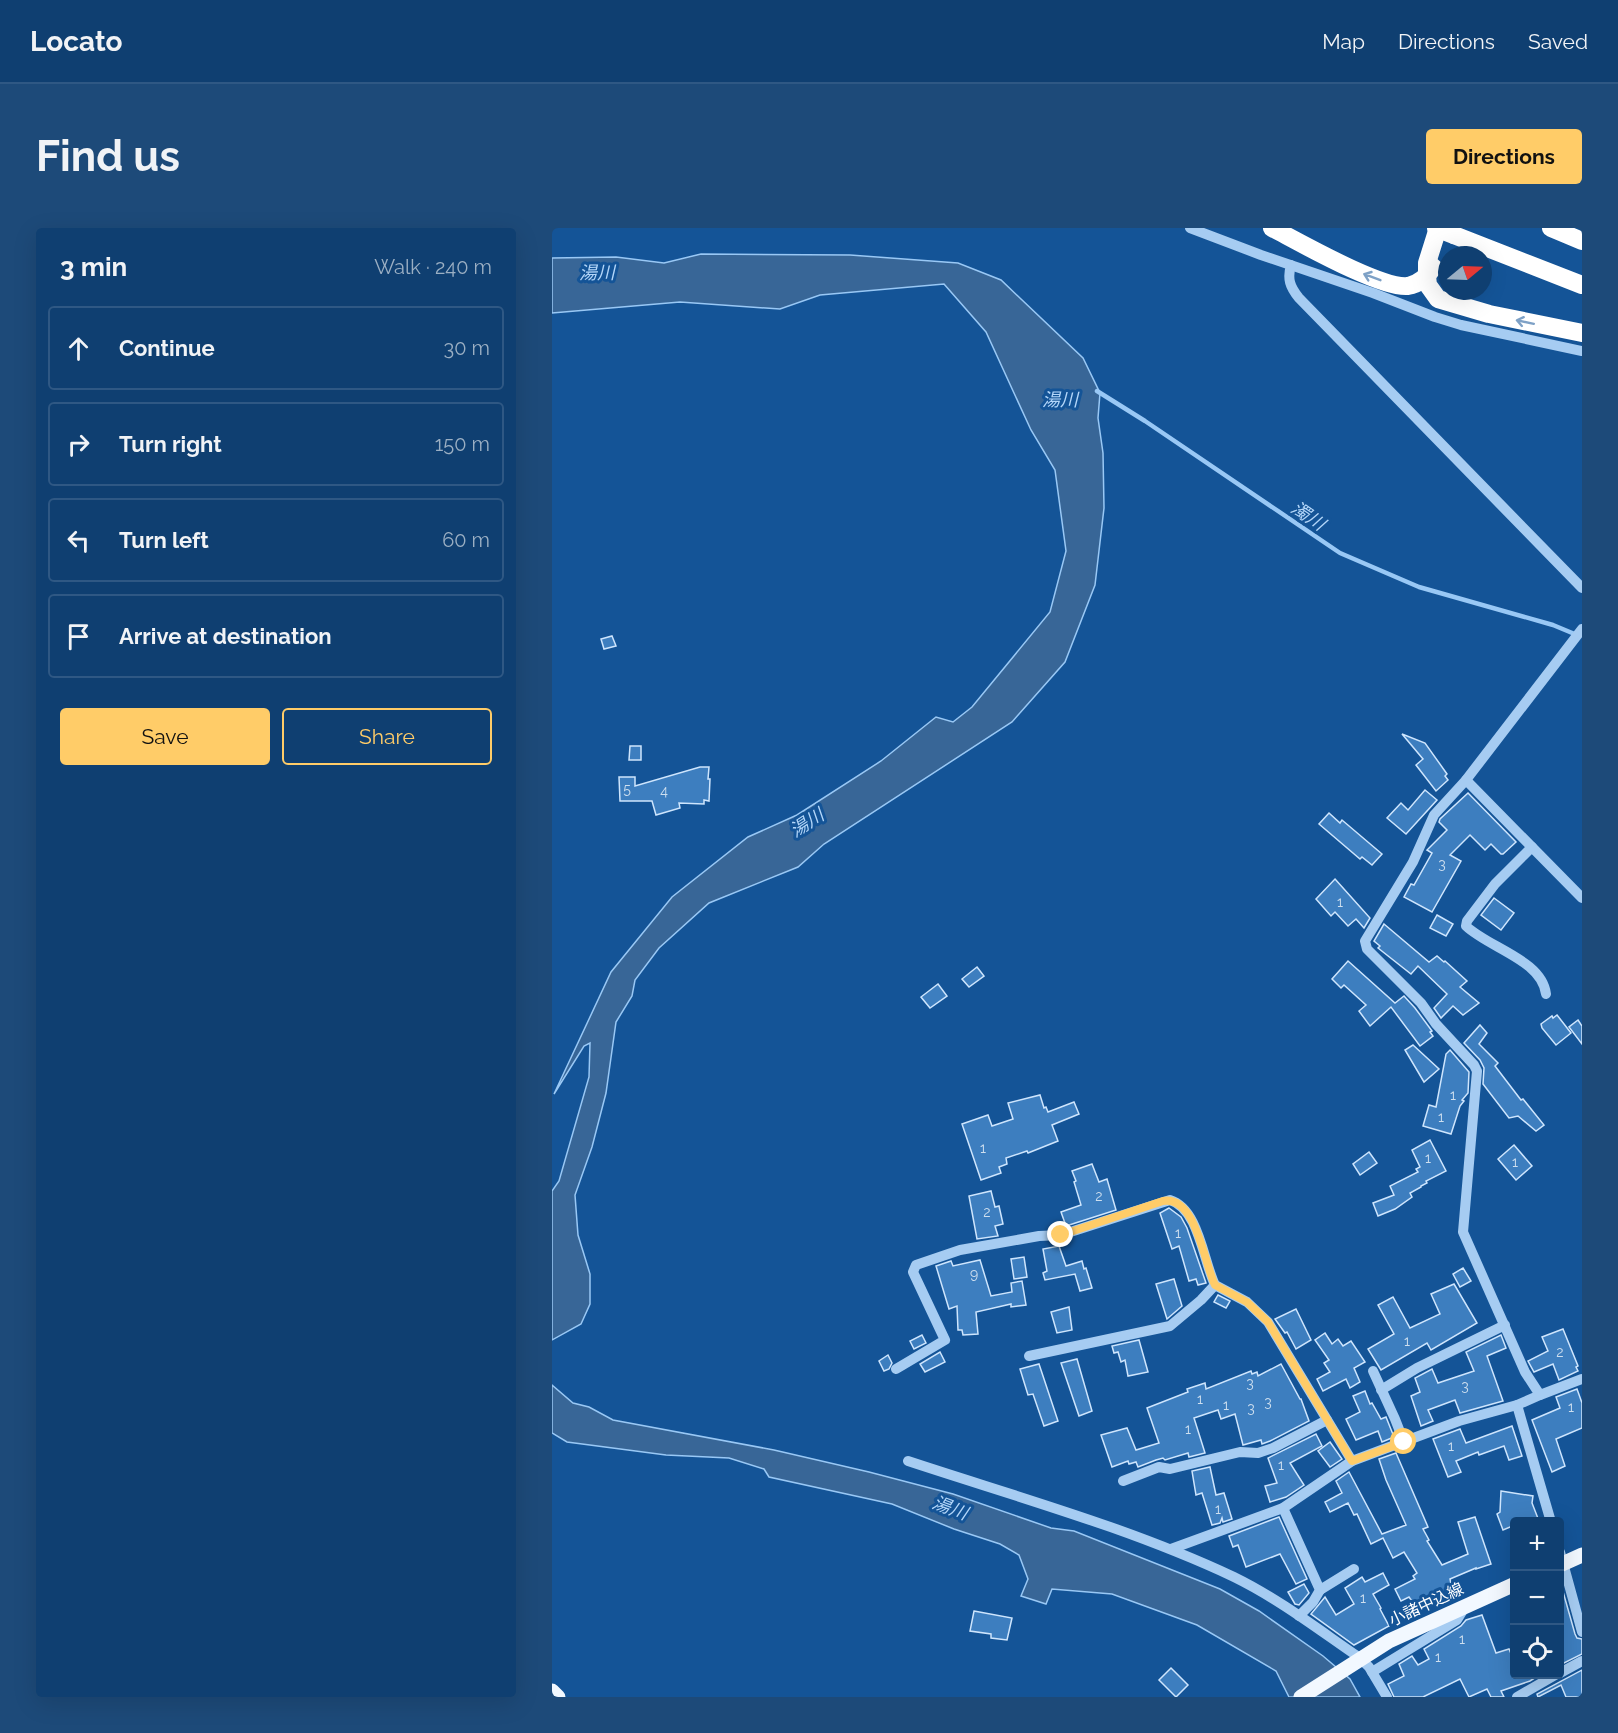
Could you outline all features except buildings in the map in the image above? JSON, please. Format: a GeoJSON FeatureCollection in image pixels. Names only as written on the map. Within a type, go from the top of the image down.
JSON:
{"type":"FeatureCollection","features":[{"type":"Feature","properties":{"kind":"highway"},"geometry":{"type":"LineString","coordinates":[[1272,228],[1324,255],[1389,283],[1407,286],[1427,276]]}},
{"type":"Feature","properties":{"kind":"highway"},"geometry":{"type":"LineString","coordinates":[[1551,228],[1582,241]]}},
{"type":"Feature","properties":{"kind":"highway"},"geometry":{"type":"LineString","coordinates":[[1582,285],[1444,230],[1427,263],[1428,285],[1438,299],[1489,314],[1582,333]]}},
{"type":"Feature","properties":{"kind":"main road"},"geometry":{"type":"LineString","coordinates":[[1564,1559],[1582,1556]]}},
{"type":"Feature","properties":{"kind":"main road","name":"小諸中込線"},"geometry":{"type":"LineString","coordinates":[[1301,1697],[1389,1641],[1510,1586]]}},
{"type":"Feature","properties":{"kind":"main road"},"geometry":{"type":"LineString","coordinates":[[552,1691],[558,1697]]}},
{"type":"Feature","properties":{"kind":"street"},"geometry":{"type":"LineString","coordinates":[[1190,228],[1443,320],[1582,351]]}},
{"type":"Feature","properties":{"kind":"street"},"geometry":{"type":"LineString","coordinates":[[1291,265],[1288,280],[1299,298],[1582,588]]}},
{"type":"Feature","properties":{"kind":"street"},"geometry":{"type":"LineString","coordinates":[[1540,1395],[1525,1372],[1462,1232],[1477,1071],[1421,1003],[1367,949],[1365,941],[1413,862],[1434,815],[1466,780],[1582,629]]}},
{"type":"Feature","properties":{"kind":"street"},"geometry":{"type":"LineString","coordinates":[[1466,780],[1582,898]]}},
{"type":"Feature","properties":{"kind":"street"},"geometry":{"type":"LineString","coordinates":[[1532,847],[1495,884],[1467,921],[1466,926],[1531,968],[1543,980],[1546,994]]}},
{"type":"Feature","properties":{"kind":"street"},"geometry":{"type":"LineString","coordinates":[[896,1369],[945,1340],[920,1289],[913,1268],[916,1265],[960,1250],[1039,1236],[1061,1235],[1170,1200],[1184,1208],[1206,1255],[1215,1285],[1247,1302],[1268,1322],[1352,1461]]}},
{"type":"Feature","properties":{"kind":"street"},"geometry":{"type":"LineString","coordinates":[[1029,1356],[1170,1326],[1215,1285]]}},
{"type":"Feature","properties":{"kind":"street"},"geometry":{"type":"LineString","coordinates":[[1382,1390],[1417,1368],[1505,1324]]}},
{"type":"Feature","properties":{"kind":"street"},"geometry":{"type":"LineString","coordinates":[[1372,1371],[1404,1442]]}},
{"type":"Feature","properties":{"kind":"street"},"geometry":{"type":"LineString","coordinates":[[1171,1549],[1282,1508],[1352,1461],[1459,1421],[1517,1405],[1582,1379]]}},
{"type":"Feature","properties":{"kind":"street"},"geometry":{"type":"LineString","coordinates":[[1517,1405],[1550,1517]]}},
{"type":"Feature","properties":{"kind":"street"},"geometry":{"type":"LineString","coordinates":[[1123,1481],[1159,1467],[1170,1469],[1240,1452],[1258,1453],[1273,1448],[1327,1420]]}},
{"type":"Feature","properties":{"kind":"street"},"geometry":{"type":"LineString","coordinates":[[908,1461],[1171,1549],[1235,1578],[1299,1616],[1358,1660],[1372,1672],[1387,1697]]}},
{"type":"Feature","properties":{"kind":"street"},"geometry":{"type":"LineString","coordinates":[[1282,1508],[1320,1590]]}},
{"type":"Feature","properties":{"kind":"street"},"geometry":{"type":"LineString","coordinates":[[1299,1616],[1313,1602],[1320,1590],[1354,1569]]}},
{"type":"Feature","properties":{"kind":"street"},"geometry":{"type":"LineString","coordinates":[[1564,1570],[1582,1632]]}},
{"type":"Feature","properties":{"kind":"street"},"geometry":{"type":"LineString","coordinates":[[1372,1672],[1457,1620],[1467,1604]]}},
{"type":"Feature","properties":{"kind":"street"},"geometry":{"type":"LineString","coordinates":[[1564,1671],[1582,1661]]}},
{"type":"Feature","properties":{"kind":"street"},"geometry":{"type":"LineString","coordinates":[[1517,1697],[1549,1679]]}},
{"type":"Feature","properties":{"kind":"water","name":"湯川"},"geometry":{"type":"Polygon","coordinates":[[[701,254],[850,255],[958,263],[1001,280],[1083,358],[1100,393],[1098,418],[1103,453],[1104,508],[1095,585],[1065,662],[1012,722],[824,844],[798,867],[709,903],[659,948],[635,980],[632,996],[616,1022],[606,1093],[592,1147],[575,1195],[578,1235],[590,1274],[590,1304],[581,1324],[552,1340],[552,1191],[559,1181],[589,1077],[590,1043],[584,1046],[554,1094],[611,972],[672,897],[748,837],[797,815],[881,761],[936,717],[953,722],[972,707],[1050,612],[1066,551],[1055,470],[1031,430],[986,332],[944,284],[820,295],[780,309],[680,302],[552,313],[552,258],[616,257],[664,263],[701,254]]]}},
{"type":"Feature","properties":{"kind":"water","name":"湯川"},"geometry":{"type":"Polygon","coordinates":[[[552,1385],[573,1403],[589,1407],[613,1420],[774,1450],[869,1472],[953,1494],[1051,1528],[1074,1531],[1220,1589],[1259,1611],[1323,1656],[1350,1679],[1360,1697],[1289,1697],[1276,1671],[1197,1625],[1112,1594],[1052,1589],[1046,1604],[1021,1596],[1028,1579],[1019,1555],[1000,1544],[954,1529],[892,1504],[769,1477],[764,1469],[729,1458],[666,1455],[567,1442],[552,1433],[552,1385]]]}},
{"type":"Feature","properties":{"kind":"waterway","name":"濁川"},"geometry":{"type":"LineString","coordinates":[[1097,391],[1340,553],[1419,587],[1553,625],[1577,635]]}},
{"type":"Feature","properties":{"kind":"route"},"geometry":{"type":"LineString","coordinates":[[1061,1235],[1163,1201],[1176,1202],[1184,1208],[1195,1229],[1215,1285],[1247,1302],[1268,1322],[1352,1461],[1404,1442]]}}]}
